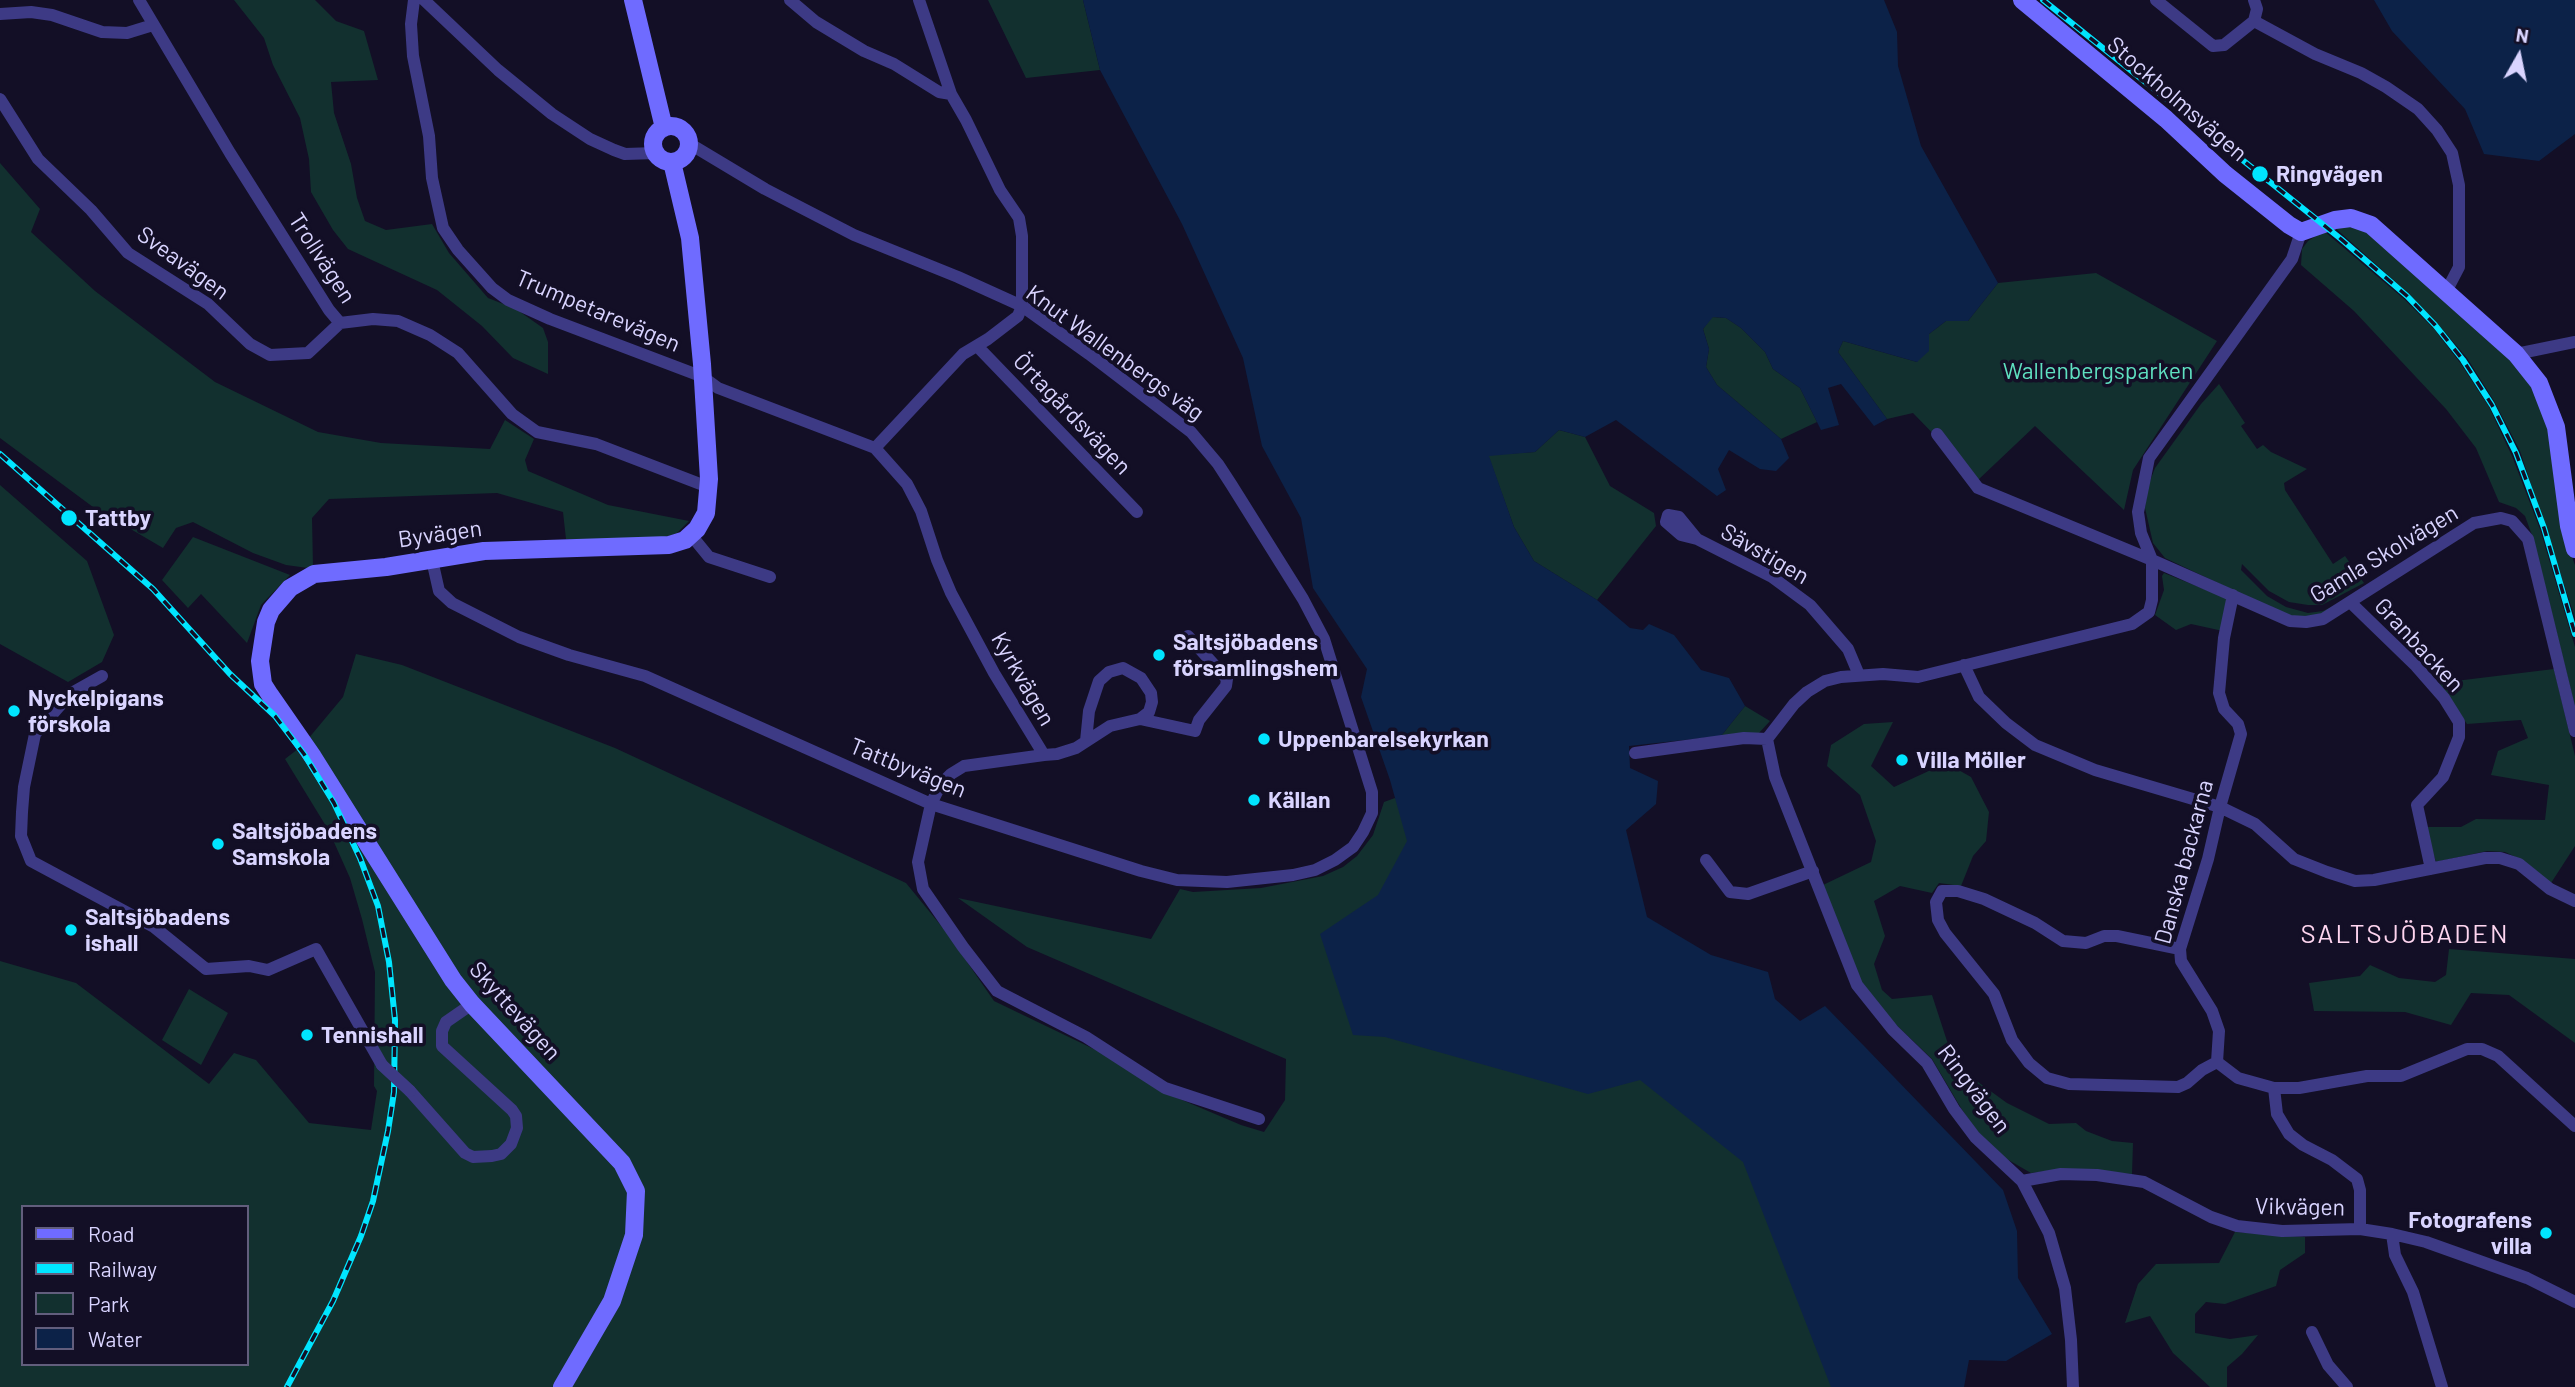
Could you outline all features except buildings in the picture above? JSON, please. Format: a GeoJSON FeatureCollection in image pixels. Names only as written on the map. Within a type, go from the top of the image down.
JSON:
{"type":"FeatureCollection","features":[{"type":"Feature","properties":{"kind":"street","name":"Trollvägen"},"geometry":{"type":"LineString","coordinates":[[139,0],[230,153],[340,323],[373,319],[398,321],[430,335],[458,353],[512,414],[537,432],[596,444],[708,487]]}},
{"type":"Feature","properties":{"kind":"street","name":"Trumpetarevägen"},"geometry":{"type":"LineString","coordinates":[[414,0],[411,24],[412,56],[429,136],[432,178],[443,228],[458,250],[492,288],[508,300],[703,377]]}},
{"type":"Feature","properties":{"kind":"street"},"geometry":{"type":"LineString","coordinates":[[424,0],[498,70],[561,121],[590,139],[625,154],[656,153]]}},
{"type":"Feature","properties":{"kind":"street"},"geometry":{"type":"LineString","coordinates":[[633,0],[664,128]]}},
{"type":"Feature","properties":{"kind":"street"},"geometry":{"type":"LineString","coordinates":[[790,0],[816,22],[844,40],[894,64],[939,92],[951,94]]}},
{"type":"Feature","properties":{"kind":"street"},"geometry":{"type":"LineString","coordinates":[[875,448],[963,354],[1018,316],[1022,306],[1022,236],[1019,218],[1000,190],[967,120],[951,94],[919,0]]}},
{"type":"Feature","properties":{"kind":"street","name":"Stockholmsvägen"},"geometry":{"type":"LineString","coordinates":[[2022,0],[2166,119],[2225,174],[2301,232]]}},
{"type":"Feature","properties":{"kind":"street"},"geometry":{"type":"LineString","coordinates":[[2156,0],[2213,46],[2224,45],[2254,21],[2257,9],[2254,0]]}},
{"type":"Feature","properties":{"kind":"street"},"geometry":{"type":"LineString","coordinates":[[0,14],[31,12],[52,15],[102,32],[127,33],[153,25]]}},
{"type":"Feature","properties":{"kind":"street"},"geometry":{"type":"LineString","coordinates":[[2254,21],[2315,54],[2378,82],[2418,109],[2437,130],[2452,153],[2459,185],[2459,267],[2447,290]]}},
{"type":"Feature","properties":{"kind":"street","name":"Sveavägen"},"geometry":{"type":"LineString","coordinates":[[0,99],[38,159],[91,210],[128,253],[208,304],[250,344],[270,355],[308,353],[340,323]]}},
{"type":"Feature","properties":{"kind":"street"},"geometry":{"type":"LineString","coordinates":[[677,127],[687,134],[690,144],[681,160],[672,163],[663,161],[656,153],[654,138],[664,128],[677,127]]}},
{"type":"Feature","properties":{"kind":"street","name":"Knut Wallenbergs väg"},"geometry":{"type":"LineString","coordinates":[[690,144],[765,189],[854,235],[1022,306],[1191,432],[1218,464],[1303,599],[1324,639],[1372,792]]}},
{"type":"Feature","properties":{"kind":"street"},"geometry":{"type":"LineString","coordinates":[[672,163],[690,238],[703,377],[708,487],[706,513],[691,535],[709,557],[770,577]]}},
{"type":"Feature","properties":{"kind":"street"},"geometry":{"type":"LineString","coordinates":[[1635,752],[1744,738],[1767,739],[1807,691],[1825,681],[1859,675],[1918,677],[2132,624],[2149,612],[2152,600],[2152,560],[2141,533],[2138,513],[2149,458],[2292,259],[2301,232],[2335,220],[2351,218],[2371,225],[2516,354],[2539,383],[2556,428],[2569,526],[2575,548]]}},
{"type":"Feature","properties":{"kind":"street"},"geometry":{"type":"LineString","coordinates":[[2516,354],[2575,342]]}},
{"type":"Feature","properties":{"kind":"street","name":"Örtagårdsvägen"},"geometry":{"type":"LineString","coordinates":[[976,346],[1137,512]]}},
{"type":"Feature","properties":{"kind":"street","name":"Kyrkvägen"},"geometry":{"type":"LineString","coordinates":[[703,377],[718,388],[875,448],[907,484],[921,511],[951,593],[994,673],[1044,755],[964,766],[951,774],[941,784],[931,804],[918,862],[923,889],[997,991],[1086,1037],[1165,1088],[1259,1119]]}},
{"type":"Feature","properties":{"kind":"street"},"geometry":{"type":"LineString","coordinates":[[1937,434],[1978,488],[2152,560]]}},
{"type":"Feature","properties":{"kind":"street","name":"Gamla Skolvägen"},"geometry":{"type":"LineString","coordinates":[[2152,560],[2290,621],[2306,622],[2323,619],[2474,523],[2501,519],[2512,521],[2528,540],[2575,731]]}},
{"type":"Feature","properties":{"kind":"street","name":"Byvägen"},"geometry":{"type":"LineString","coordinates":[[260,672],[266,622],[271,610],[290,588],[314,574],[484,551],[669,545],[691,535]]}},
{"type":"Feature","properties":{"kind":"street","name":"Sävstigen"},"geometry":{"type":"LineString","coordinates":[[1697,539],[1772,577],[1810,605],[1847,649],[1859,675]]}},
{"type":"Feature","properties":{"kind":"street","name":"Tattbyvägen"},"geometry":{"type":"LineString","coordinates":[[432,560],[439,591],[452,603],[519,637],[645,676],[931,804],[1177,880],[1227,882],[1315,870],[1353,847],[1372,813],[1372,792]]}},
{"type":"Feature","properties":{"kind":"street","name":"Danska backarna"},"geometry":{"type":"LineString","coordinates":[[2217,1062],[2219,1031],[2212,1011],[2181,961],[2180,949],[2208,859],[2241,734],[2238,724],[2224,709],[2219,692],[2224,638],[2233,595]]}},
{"type":"Feature","properties":{"kind":"street","name":"Granbacken"},"geometry":{"type":"LineString","coordinates":[[2350,602],[2416,666],[2444,698],[2459,722],[2459,737],[2443,777],[2417,805],[2431,869]]}},
{"type":"Feature","properties":{"kind":"street"},"geometry":{"type":"LineString","coordinates":[[1140,719],[1195,731],[1204,713],[1226,686],[1227,679],[1188,636]]}},
{"type":"Feature","properties":{"kind":"street"},"geometry":{"type":"LineString","coordinates":[[1964,665],[1979,697],[2006,723],[2035,745],[2095,770],[2220,807],[2255,824],[2294,859],[2355,881],[2374,880],[2485,858],[2510,860],[2550,889],[2575,901]]}},
{"type":"Feature","properties":{"kind":"street"},"geometry":{"type":"LineString","coordinates":[[1044,755],[1067,751],[1086,741],[1110,726],[1140,719],[1149,712],[1151,693],[1141,678],[1123,667],[1109,672],[1099,681],[1093,695],[1086,741]]}},
{"type":"Feature","properties":{"kind":"street","name":"Skyttevägen"},"geometry":{"type":"LineString","coordinates":[[260,672],[270,695],[313,757],[440,961],[472,1004],[622,1163],[636,1191],[634,1235],[612,1301],[562,1387]]}},
{"type":"Feature","properties":{"kind":"street"},"geometry":{"type":"LineString","coordinates":[[102,676],[70,694],[35,734],[24,787],[21,836],[31,861],[154,927],[206,969],[249,966],[268,970],[316,949],[382,1065],[410,1091],[465,1153],[480,1157],[496,1156],[511,1144],[517,1128],[516,1116],[492,1088],[450,1055],[443,1046],[442,1031],[446,1023],[472,1004]]}},
{"type":"Feature","properties":{"kind":"street","name":"Ringvägen"},"geometry":{"type":"LineString","coordinates":[[1767,739],[1776,777],[1857,985],[1892,1030],[1927,1063],[1954,1109],[1975,1137],[2022,1181],[2049,1233],[2058,1261],[2071,1340],[2073,1387]]}},
{"type":"Feature","properties":{"kind":"street"},"geometry":{"type":"LineString","coordinates":[[1706,860],[1730,892],[1748,894],[1813,871]]}},
{"type":"Feature","properties":{"kind":"street"},"geometry":{"type":"LineString","coordinates":[[2180,949],[2117,936],[2104,936],[2086,943],[2063,941],[2035,923],[1984,899],[1958,891],[1942,891],[1936,902],[1938,920],[1945,933],[1994,994],[2012,1040],[2029,1063],[2047,1078],[2069,1084],[2178,1087],[2217,1062],[2238,1078],[2274,1088],[2299,1088],[2367,1076],[2401,1076],[2458,1052],[2482,1049],[2498,1056],[2575,1126]]}},
{"type":"Feature","properties":{"kind":"street"},"geometry":{"type":"LineString","coordinates":[[2274,1088],[2277,1114],[2289,1134],[2303,1145],[2332,1160],[2357,1180],[2360,1190],[2360,1229]]}},
{"type":"Feature","properties":{"kind":"street","name":"Vikvägen"},"geometry":{"type":"LineString","coordinates":[[2022,1181],[2061,1174],[2097,1175],[2144,1182],[2211,1217],[2237,1226],[2282,1231],[2360,1229],[2392,1234],[2426,1242],[2528,1278],[2575,1302]]}},
{"type":"Feature","properties":{"kind":"street"},"geometry":{"type":"LineString","coordinates":[[2392,1234],[2395,1255],[2413,1292],[2442,1387]]}},
{"type":"Feature","properties":{"kind":"street"},"geometry":{"type":"LineString","coordinates":[[2312,1332],[2328,1365],[2347,1387]]}},
{"type":"Feature","properties":{"kind":"green space"},"geometry":{"type":"Polygon","coordinates":[[[234,0],[315,0],[336,21],[364,31],[378,80],[331,82],[334,113],[351,164],[357,198],[365,221],[386,230],[432,224],[449,253],[488,298],[516,309],[543,328],[548,342],[548,374],[513,358],[482,326],[437,290],[348,249],[333,230],[311,192],[309,159],[300,118],[273,65],[264,38],[234,0]]]}},
{"type":"Feature","properties":{"kind":"green space"},"geometry":{"type":"Polygon","coordinates":[[[988,0],[1083,0],[1100,70],[1026,78],[988,0]]]}},
{"type":"Feature","properties":{"kind":"green space"},"geometry":{"type":"Polygon","coordinates":[[[0,163],[40,209],[31,232],[95,291],[215,382],[318,432],[381,443],[490,449],[505,420],[534,439],[525,460],[528,471],[608,505],[689,521],[677,533],[659,539],[566,539],[563,512],[497,493],[329,499],[312,518],[313,567],[286,565],[253,553],[193,522],[176,528],[163,548],[93,507],[0,438],[0,163]]]}},
{"type":"Feature","properties":{"kind":"green space"},"geometry":{"type":"Polygon","coordinates":[[[2333,226],[2365,228],[2513,359],[2534,388],[2545,412],[2567,544],[2575,565],[2575,618],[2520,451],[2494,401],[2467,358],[2437,323],[2408,293],[2333,226]]]}},
{"type":"Feature","properties":{"kind":"green space"},"geometry":{"type":"Polygon","coordinates":[[[2324,231],[2404,299],[2434,329],[2489,407],[2512,456],[2540,529],[2575,647],[2575,707],[2533,538],[2525,516],[2516,508],[2499,502],[2476,448],[2446,409],[2354,311],[2301,265],[2302,249],[2308,241],[2324,231]]]}},
{"type":"Feature","properties":{"kind":"green space","name":"Wallenbergsparken"},"geometry":{"type":"Polygon","coordinates":[[[2096,273],[2217,341],[2133,470],[2124,510],[2035,426],[1978,480],[1913,413],[1887,419],[1838,352],[1843,341],[1917,362],[1929,334],[1946,321],[1968,321],[1998,283],[2096,273]]]}},
{"type":"Feature","properties":{"kind":"green space"},"geometry":{"type":"Polygon","coordinates":[[[1712,317],[1726,318],[1741,328],[1765,352],[1773,369],[1800,388],[1817,422],[1781,439],[1717,385],[1706,367],[1709,349],[1703,329],[1712,317]]]}},
{"type":"Feature","properties":{"kind":"green space"},"geometry":{"type":"Polygon","coordinates":[[[2219,384],[2245,423],[2241,426],[2257,449],[2263,445],[2271,452],[2307,469],[2284,483],[2285,490],[2333,564],[2345,556],[2364,583],[2322,605],[2308,605],[2289,602],[2269,591],[2242,564],[2241,570],[2267,596],[2286,607],[2308,613],[2323,611],[2345,600],[2322,617],[2290,617],[2165,558],[2153,543],[2145,508],[2148,486],[2155,468],[2201,404],[2219,384]]]}},
{"type":"Feature","properties":{"kind":"green space"},"geometry":{"type":"Polygon","coordinates":[[[1559,430],[1585,437],[1610,486],[1654,513],[1656,526],[1597,600],[1534,561],[1514,527],[1488,455],[1535,452],[1559,430]]]}},
{"type":"Feature","properties":{"kind":"green space"},"geometry":{"type":"Polygon","coordinates":[[[0,485],[87,561],[114,635],[102,662],[68,682],[0,644],[0,485]]]}},
{"type":"Feature","properties":{"kind":"green space"},"geometry":{"type":"Polygon","coordinates":[[[193,537],[290,575],[261,605],[247,643],[201,594],[188,608],[162,580],[193,537]]]}},
{"type":"Feature","properties":{"kind":"green space"},"geometry":{"type":"Polygon","coordinates":[[[2164,573],[2229,599],[2223,631],[2191,624],[2176,630],[2155,615],[2164,590],[2164,573]]]}},
{"type":"Feature","properties":{"kind":"green space"},"geometry":{"type":"Polygon","coordinates":[[[356,654],[402,665],[615,748],[906,883],[947,933],[994,1001],[1100,1052],[1168,1094],[1264,1132],[1285,1100],[1286,1059],[1027,947],[958,898],[1151,939],[1180,889],[1193,892],[1261,888],[1323,876],[1343,867],[1357,856],[1373,835],[1384,802],[1395,798],[1646,998],[1895,1387],[0,1387],[0,961],[76,983],[209,1084],[234,1053],[256,1060],[309,1123],[371,1130],[377,1091],[374,1086],[375,972],[350,878],[329,831],[285,759],[303,745],[343,697],[356,654]]]}},
{"type":"Feature","properties":{"kind":"green space"},"geometry":{"type":"Polygon","coordinates":[[[2554,669],[2575,756],[2575,846],[2551,883],[2524,861],[2505,852],[2487,851],[2436,862],[2425,827],[2461,827],[2476,819],[2545,820],[2549,785],[2491,775],[2498,751],[2528,738],[2521,720],[2467,724],[2439,683],[2554,669]]]}},
{"type":"Feature","properties":{"kind":"green space"},"geometry":{"type":"Polygon","coordinates":[[[1745,706],[1770,721],[1759,733],[1721,736],[1745,706]]]}},
{"type":"Feature","properties":{"kind":"green space"},"geometry":{"type":"Polygon","coordinates":[[[1893,722],[1871,766],[1894,787],[1946,763],[1971,777],[1989,812],[1986,841],[1973,856],[1961,886],[1939,883],[1932,893],[1900,886],[1874,901],[1885,936],[1874,964],[1882,990],[1892,999],[1932,995],[1947,1041],[1967,1074],[2007,1103],[2049,1124],[2076,1123],[2086,1131],[2112,1141],[2133,1143],[2132,1174],[2063,1169],[2031,1173],[2005,1158],[1975,1129],[1932,1059],[1889,1018],[1861,983],[1823,885],[1871,862],[1876,841],[1860,795],[1827,766],[1831,745],[1864,724],[1893,722]]]}},
{"type":"Feature","properties":{"kind":"green space"},"geometry":{"type":"Polygon","coordinates":[[[2449,949],[2575,959],[2575,1043],[2509,995],[2471,993],[2451,1025],[2405,1012],[2314,1011],[2309,983],[2360,976],[2370,965],[2399,978],[2435,982],[2446,975],[2449,949]]]}},
{"type":"Feature","properties":{"kind":"green space"},"geometry":{"type":"Polygon","coordinates":[[[189,989],[228,1013],[201,1065],[162,1040],[189,989]]]}},
{"type":"Feature","properties":{"kind":"green space"},"geometry":{"type":"Polygon","coordinates":[[[2235,1232],[2305,1237],[2305,1253],[2280,1270],[2276,1286],[2225,1304],[2206,1302],[2195,1314],[2195,1333],[2230,1339],[2258,1335],[2227,1367],[2227,1387],[2210,1387],[2173,1353],[2150,1316],[2125,1323],[2138,1284],[2156,1264],[2219,1263],[2235,1232]]]}},
{"type":"Feature","properties":{"kind":"water"},"geometry":{"type":"Polygon","coordinates":[[[1083,0],[1884,0],[1897,32],[1898,66],[1921,146],[1998,283],[1968,321],[1946,321],[1929,334],[1929,351],[1917,362],[1843,341],[1838,352],[1887,419],[1874,426],[1841,384],[1828,388],[1839,425],[1821,430],[1800,388],[1773,369],[1765,352],[1741,328],[1726,318],[1713,317],[1703,329],[1709,349],[1706,367],[1717,385],[1781,439],[1789,458],[1776,471],[1760,469],[1729,450],[1718,469],[1726,490],[1717,496],[1616,420],[1585,437],[1559,430],[1535,452],[1489,456],[1514,527],[1534,561],[1597,600],[1630,628],[1643,630],[1649,624],[1674,635],[1701,670],[1729,678],[1745,706],[1721,736],[1629,746],[1630,768],[1658,781],[1656,804],[1626,830],[1647,917],[1711,955],[1768,972],[1775,999],[1800,1021],[1825,1006],[1866,1048],[2003,1190],[2017,1231],[2018,1278],[2052,1334],[2006,1361],[1969,1360],[1964,1387],[1831,1387],[1743,1162],[1640,1080],[1588,1094],[1385,1037],[1353,1035],[1320,934],[1378,895],[1407,841],[1390,780],[1361,697],[1367,669],[1313,588],[1301,518],[1262,446],[1243,358],[1182,224],[1100,70],[1083,0]]]}},
{"type":"Feature","properties":{"kind":"water"},"geometry":{"type":"Polygon","coordinates":[[[2374,0],[2575,0],[2575,134],[2539,161],[2484,154],[2465,109],[2392,31],[2374,0]]]}},
{"type":"Feature","properties":{"kind":"railway"},"geometry":{"type":"LineString","coordinates":[[2043,0],[2341,239],[2407,296],[2435,325],[2463,360],[2492,405],[2516,453],[2544,528],[2575,634]]}},
{"type":"Feature","properties":{"kind":"railway"},"geometry":{"type":"LineString","coordinates":[[0,454],[153,589],[230,674],[275,716],[304,754],[334,803],[360,858],[378,906],[389,962],[395,1020],[394,1092],[388,1131],[373,1201],[361,1236],[333,1301],[287,1387]]}},
{"type":"Feature","properties":{"kind":"place","name":"Ringvägen"},"geometry":{"type":"Point","coordinates":[2260,174]}},
{"type":"Feature","properties":{"kind":"place","name":"Tattby"},"geometry":{"type":"Point","coordinates":[69,518]}},
{"type":"Feature","properties":{"kind":"place","name":"Saltsjöbadens församlingshem"},"geometry":{"type":"Point","coordinates":[1159,655]}},
{"type":"Feature","properties":{"kind":"place","name":"Nyckelpigans förskola"},"geometry":{"type":"Point","coordinates":[14,711]}},
{"type":"Feature","properties":{"kind":"place","name":"Uppenbarelsekyrkan"},"geometry":{"type":"Point","coordinates":[1264,739]}},
{"type":"Feature","properties":{"kind":"place","name":"Villa Möller"},"geometry":{"type":"Point","coordinates":[1902,760]}},
{"type":"Feature","properties":{"kind":"place","name":"Källan"},"geometry":{"type":"Point","coordinates":[1254,800]}},
{"type":"Feature","properties":{"kind":"place","name":"Saltsjöbadens Samskola"},"geometry":{"type":"Point","coordinates":[218,844]}},
{"type":"Feature","properties":{"kind":"place","name":"Saltsjöbadens ishall"},"geometry":{"type":"Point","coordinates":[71,930]}},
{"type":"Feature","properties":{"kind":"place","name":"Tennishall"},"geometry":{"type":"Point","coordinates":[307,1035]}},
{"type":"Feature","properties":{"kind":"place","name":"Fotografens villa"},"geometry":{"type":"Point","coordinates":[2546,1233]}},
{"type":"Feature","properties":{"kind":"district","name":"SALTSJÖBADEN"},"geometry":{"type":"Point","coordinates":[2405,934]}}]}
